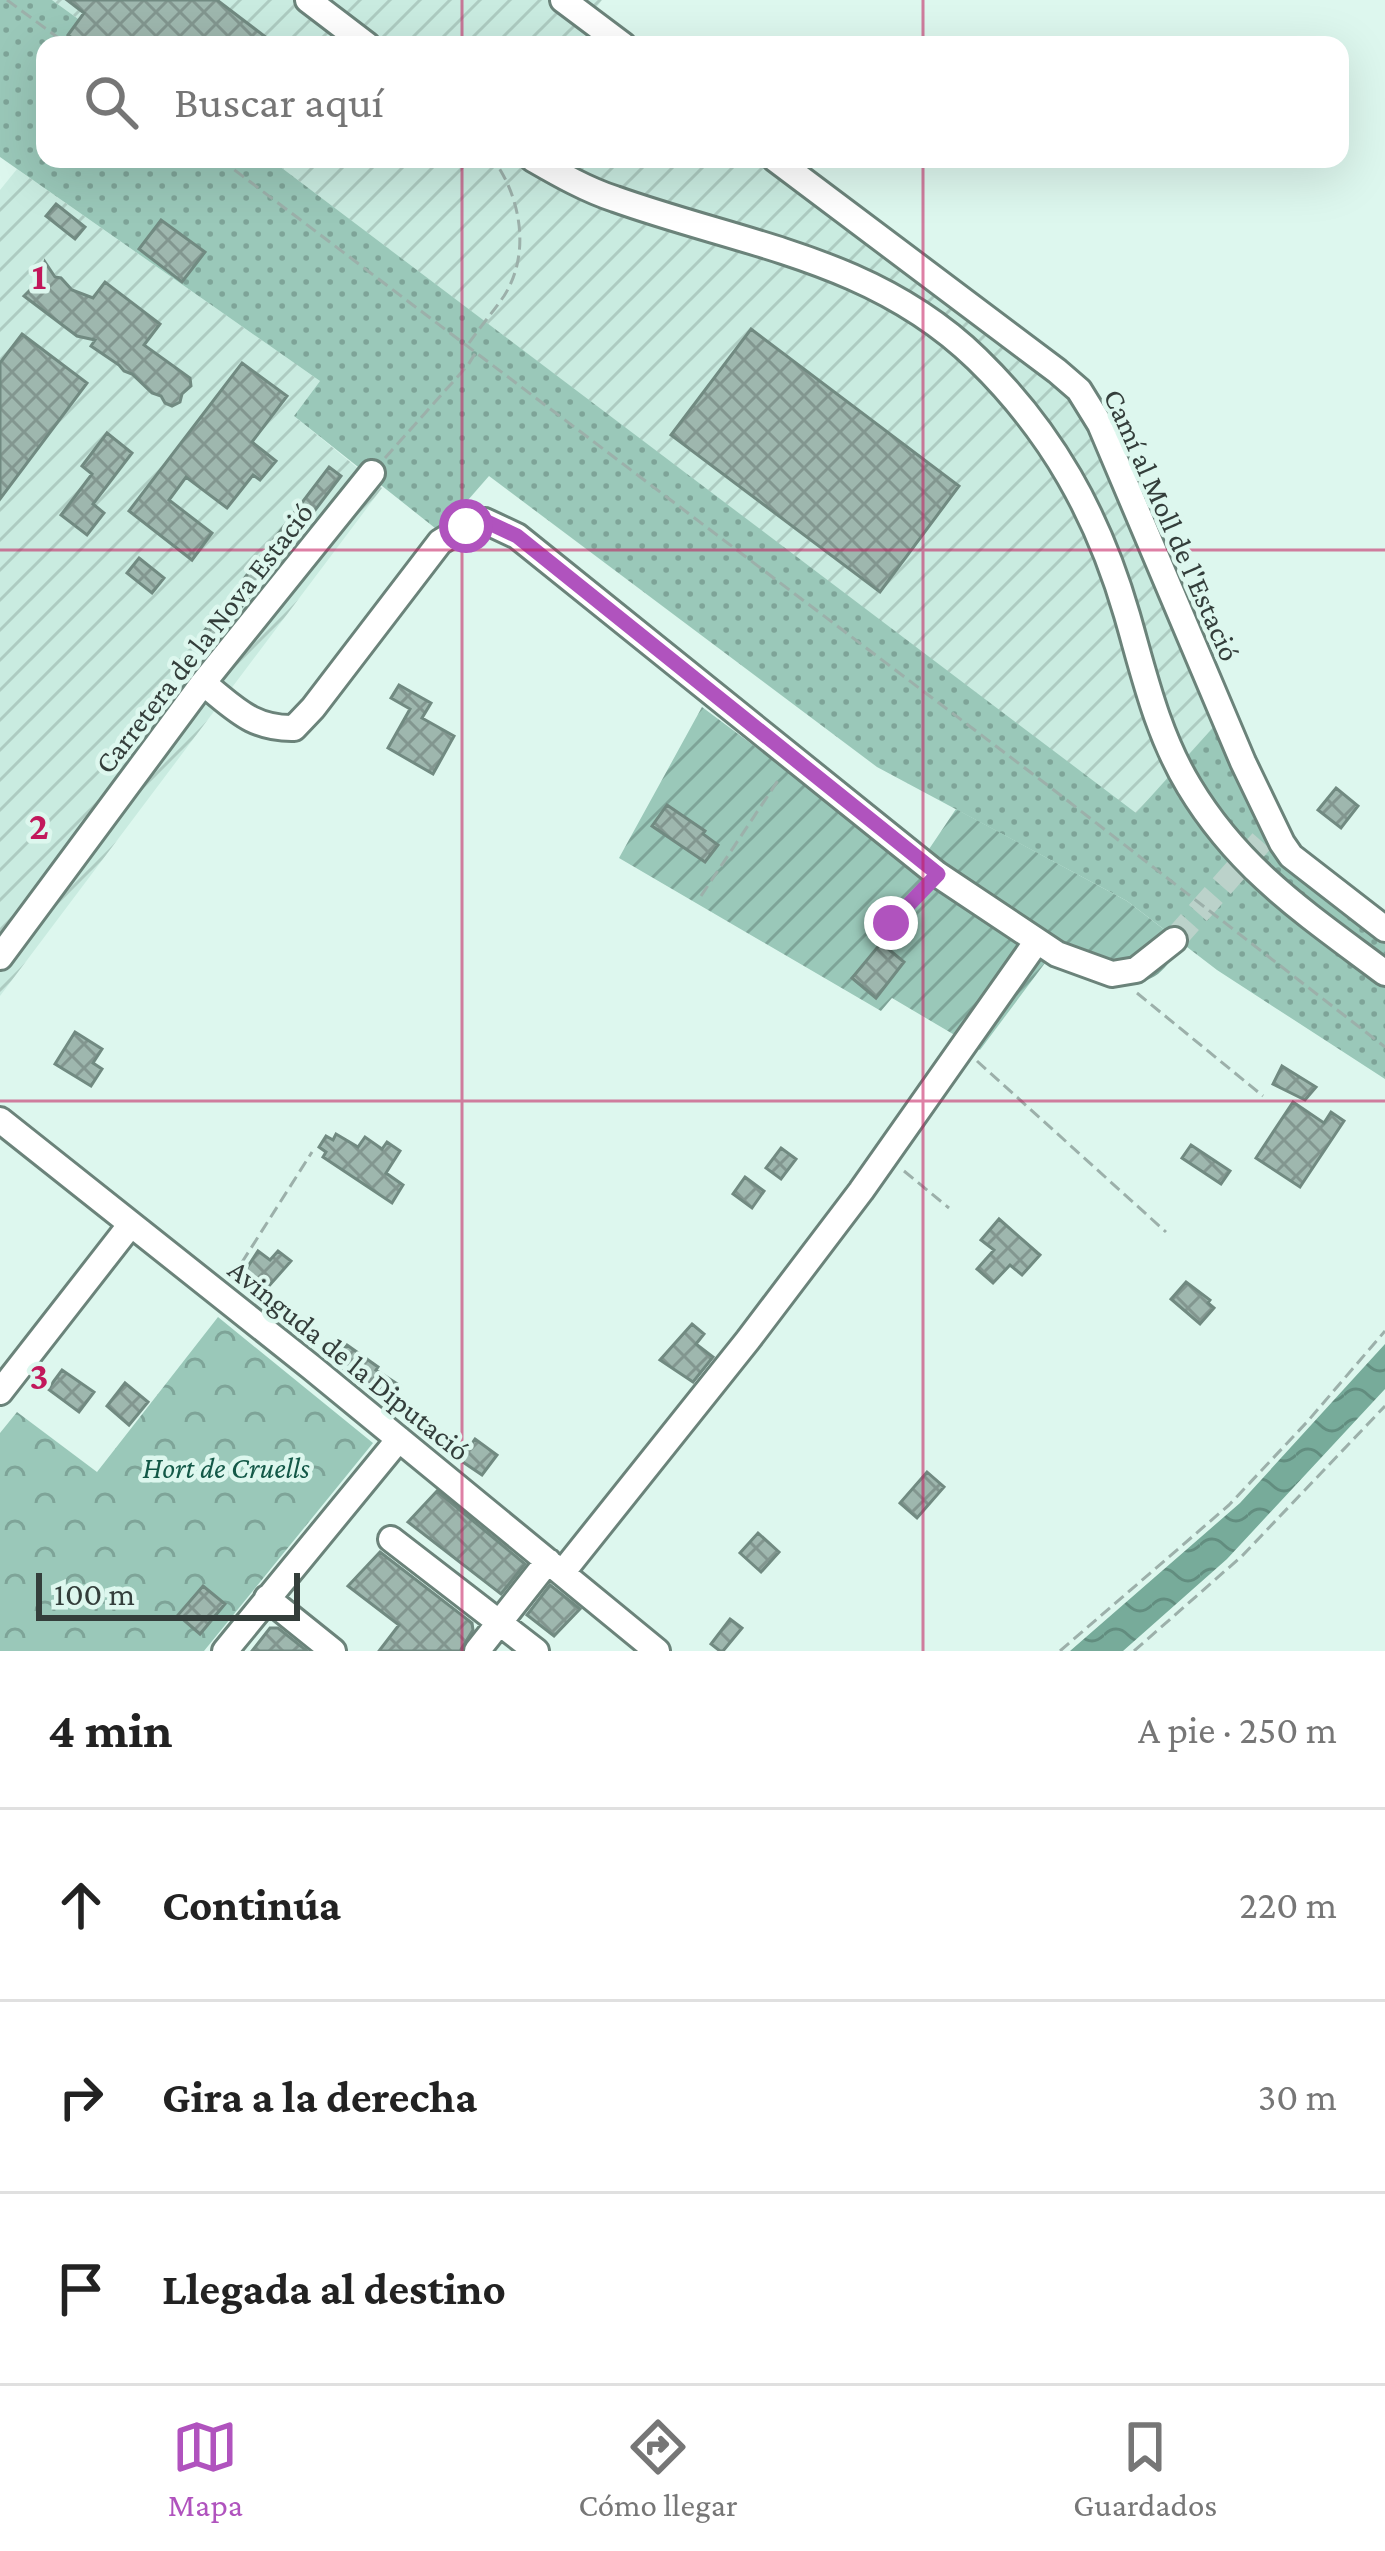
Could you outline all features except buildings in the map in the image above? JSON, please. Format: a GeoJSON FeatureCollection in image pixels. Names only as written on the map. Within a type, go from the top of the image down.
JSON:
{"type":"FeatureCollection","features":[{"type":"Feature","properties":{"kind":"street"},"geometry":{"type":"LineString","coordinates":[[308,0],[355,36]]}},
{"type":"Feature","properties":{"kind":"street"},"geometry":{"type":"LineString","coordinates":[[563,0],[611,36]]}},
{"type":"Feature","properties":{"kind":"street"},"geometry":{"type":"LineString","coordinates":[[551,168],[611,198],[826,264],[940,326],[976,358],[1045,437],[1084,503],[1106,551],[1166,743],[1212,821],[1241,858],[1279,892],[1385,973]]}},
{"type":"Feature","properties":{"kind":"street","name":"Camí al Moll de l'Estació"},"geometry":{"type":"LineString","coordinates":[[787,168],[1079,390],[1100,424],[1282,843],[1291,856],[1385,929]]}},
{"type":"Feature","properties":{"kind":"street","name":"Carretera de la Nova Estació"},"geometry":{"type":"LineString","coordinates":[[0,957],[202,682],[372,473]]}},
{"type":"Feature","properties":{"kind":"street"},"geometry":{"type":"LineString","coordinates":[[202,682],[255,722],[273,729],[293,728],[440,542],[485,521],[517,536],[938,874],[1057,954],[1112,974],[1136,970],[1174,940]]}},
{"type":"Feature","properties":{"kind":"street"},"geometry":{"type":"LineString","coordinates":[[477,1651],[555,1567],[748,1340],[886,1156],[1037,941]]}},
{"type":"Feature","properties":{"kind":"street","name":"Avinguda de la Diputació"},"geometry":{"type":"LineString","coordinates":[[0,1120],[657,1651]]}},
{"type":"Feature","properties":{"kind":"street"},"geometry":{"type":"LineString","coordinates":[[0,1392],[131,1224]]}},
{"type":"Feature","properties":{"kind":"street"},"geometry":{"type":"LineString","coordinates":[[225,1651],[399,1439]]}},
{"type":"Feature","properties":{"kind":"street"},"geometry":{"type":"LineString","coordinates":[[391,1539],[536,1651]]}},
{"type":"Feature","properties":{"kind":"street"},"geometry":{"type":"LineString","coordinates":[[267,1598],[333,1651]]}},
{"type":"Feature","properties":{"kind":"path"},"geometry":{"type":"LineString","coordinates":[[7,0],[56,36]]}},
{"type":"Feature","properties":{"kind":"path"},"geometry":{"type":"LineString","coordinates":[[232,168],[1028,770],[1385,1047]]}},
{"type":"Feature","properties":{"kind":"path"},"geometry":{"type":"LineString","coordinates":[[468,345],[503,297],[518,262],[521,230],[500,168]]}},
{"type":"Feature","properties":{"kind":"path"},"geometry":{"type":"LineString","coordinates":[[372,473],[476,351]]}},
{"type":"Feature","properties":{"kind":"path"},"geometry":{"type":"LineString","coordinates":[[700,896],[792,760]]}},
{"type":"Feature","properties":{"kind":"path"},"geometry":{"type":"LineString","coordinates":[[891,923],[938,874]]}},
{"type":"Feature","properties":{"kind":"path"},"geometry":{"type":"LineString","coordinates":[[1112,974],[1263,1096]]}},
{"type":"Feature","properties":{"kind":"path"},"geometry":{"type":"LineString","coordinates":[[962,1047],[1166,1232]]}},
{"type":"Feature","properties":{"kind":"path"},"geometry":{"type":"LineString","coordinates":[[220,1294],[312,1152]]}},
{"type":"Feature","properties":{"kind":"path"},"geometry":{"type":"LineString","coordinates":[[886,1156],[949,1208]]}},
{"type":"Feature","properties":{"kind":"path"},"geometry":{"type":"LineString","coordinates":[[1060,1651],[1229,1505],[1385,1331]]}},
{"type":"Feature","properties":{"kind":"path"},"geometry":{"type":"LineString","coordinates":[[1134,1651],[1242,1556],[1385,1406]]}},
{"type":"Feature","properties":{"kind":"shaded area"},"geometry":{"type":"Polygon","coordinates":[[[52,0],[602,0],[582,27],[594,36],[102,36],[52,0]]]}},
{"type":"Feature","properties":{"kind":"shaded area"},"geometry":{"type":"Polygon","coordinates":[[[282,168],[768,168],[1074,398],[1217,723],[1136,814],[282,168]]]}},
{"type":"Feature","properties":{"kind":"shaded area"},"geometry":{"type":"Polygon","coordinates":[[[17,169],[320,381],[294,416],[382,488],[0,996],[0,190],[17,169]]]}},
{"type":"Feature","properties":{"kind":"green space"},"geometry":{"type":"Polygon","coordinates":[[[0,0],[52,0],[102,36],[36,36],[36,168],[282,168],[1136,813],[1217,723],[1277,860],[1385,944],[1385,1079],[1217,970],[1127,901],[877,767],[489,476],[440,532],[294,416],[320,381],[0,157],[0,0]]]}},
{"type":"Feature","properties":{"kind":"green space"},"geometry":{"type":"Polygon","coordinates":[[[702,707],[917,867],[956,809],[1127,901],[1183,944],[1158,974],[1132,983],[1102,981],[1045,963],[980,1050],[892,998],[881,1011],[619,858],[702,707]]]}},
{"type":"Feature","properties":{"kind":"green space","name":"Hort de Cruells"},"geometry":{"type":"Polygon","coordinates":[[[218,1317],[373,1443],[204,1651],[0,1651],[0,1433],[17,1412],[97,1472],[218,1317]]]}},
{"type":"Feature","properties":{"kind":"water"},"geometry":{"type":"Polygon","coordinates":[[[1385,1344],[1385,1389],[1227,1559],[1123,1651],[1070,1651],[1240,1503],[1385,1344]]]}},
{"type":"Feature","properties":{"kind":"tunnel"},"geometry":{"type":"LineString","coordinates":[[1174,940],[1274,827]]}},
{"type":"Feature","properties":{"kind":"route"},"geometry":{"type":"LineString","coordinates":[[466,526],[485,521],[517,536],[938,874],[891,923]]}}]}
